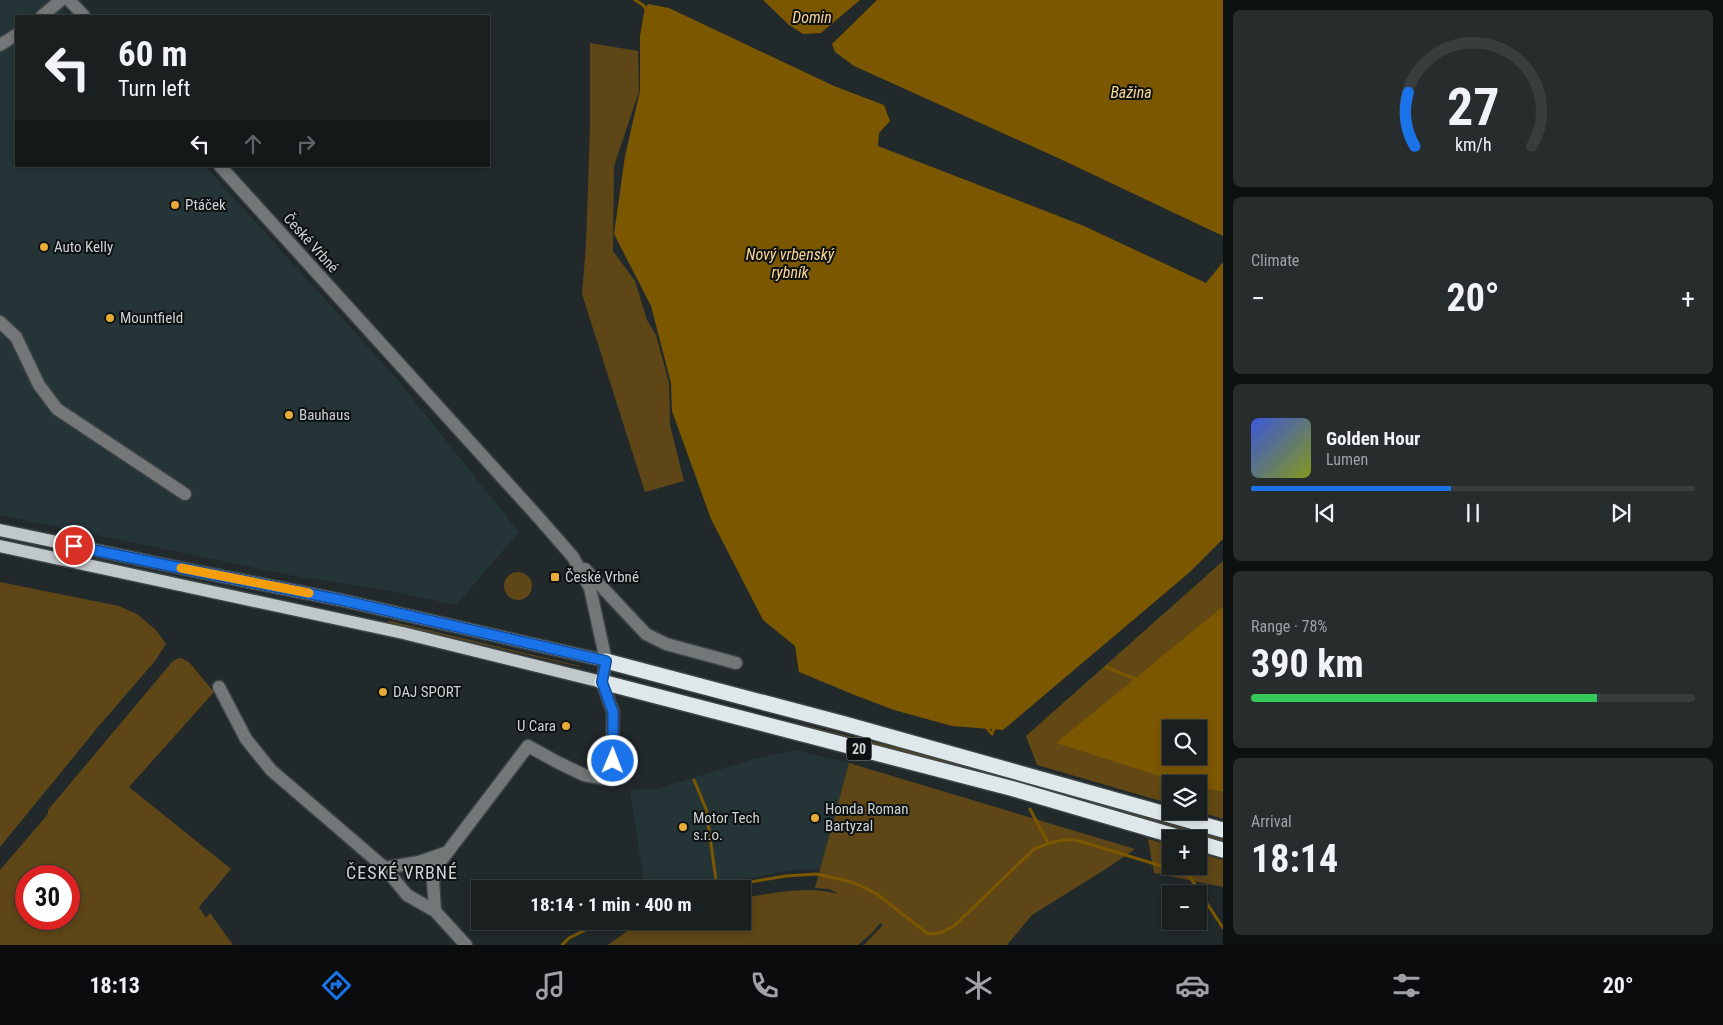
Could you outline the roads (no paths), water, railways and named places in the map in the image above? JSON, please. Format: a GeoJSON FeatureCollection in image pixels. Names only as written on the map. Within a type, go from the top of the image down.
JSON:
{"type":"FeatureCollection","features":[{"type":"Feature","properties":{"kind":"highway","name":"20"},"geometry":{"type":"LineString","coordinates":[[606,661],[845,724],[1223,830]]}},
{"type":"Feature","properties":{"kind":"highway","name":"20"},"geometry":{"type":"LineString","coordinates":[[602,682],[1014,789],[1162,832]]}},
{"type":"Feature","properties":{"kind":"highway"},"geometry":{"type":"LineString","coordinates":[[1207,845],[1223,850]]}},
{"type":"Feature","properties":{"kind":"main road","name":"20"},"geometry":{"type":"LineString","coordinates":[[0,530],[341,600],[606,661]]}},
{"type":"Feature","properties":{"kind":"main road","name":"20"},"geometry":{"type":"LineString","coordinates":[[0,546],[403,633],[602,682]]}},
{"type":"Feature","properties":{"kind":"street"},"geometry":{"type":"LineString","coordinates":[[43,15],[61,0]]}},
{"type":"Feature","properties":{"kind":"street"},"geometry":{"type":"LineString","coordinates":[[69,0],[83,15]]}},
{"type":"Feature","properties":{"kind":"street"},"geometry":{"type":"LineString","coordinates":[[0,45],[15,36]]}},
{"type":"Feature","properties":{"kind":"street","name":"České Vrbné"},"geometry":{"type":"LineString","coordinates":[[221,167],[573,557],[590,588],[606,661],[602,682]]}},
{"type":"Feature","properties":{"kind":"street"},"geometry":{"type":"LineString","coordinates":[[0,322],[16,337],[39,385],[57,409],[185,494]]}},
{"type":"Feature","properties":{"kind":"street"},"geometry":{"type":"LineString","coordinates":[[573,557],[646,634],[666,644],[736,663]]}},
{"type":"Feature","properties":{"kind":"street"},"geometry":{"type":"LineString","coordinates":[[191,587],[195,571]]}},
{"type":"Feature","properties":{"kind":"street"},"geometry":{"type":"LineString","coordinates":[[596,614],[616,603]]}},
{"type":"Feature","properties":{"kind":"street"},"geometry":{"type":"LineString","coordinates":[[435,911],[433,880],[437,866],[528,746],[584,775],[612,780],[613,712],[602,682]]}},
{"type":"Feature","properties":{"kind":"street"},"geometry":{"type":"LineString","coordinates":[[220,687],[246,739],[271,770],[385,868],[408,895],[435,911],[466,945]]}},
{"type":"Feature","properties":{"kind":"street"},"geometry":{"type":"LineString","coordinates":[[385,868],[419,862],[445,853]]}},
{"type":"Feature","properties":{"kind":"water","name":"Domin"},"geometry":{"type":"Polygon","coordinates":[[[763,0],[860,0],[821,33],[803,34],[789,25],[763,0]]]}},
{"type":"Feature","properties":{"kind":"water","name":"Bažina"},"geometry":{"type":"Polygon","coordinates":[[[877,0],[1223,0],[1223,236],[1058,158],[854,66],[835,52],[832,44],[877,0]]]}},
{"type":"Feature","properties":{"kind":"water","name":"Nový vrbenský rybník"},"geometry":{"type":"Polygon","coordinates":[[[649,4],[669,8],[834,86],[884,105],[890,121],[879,133],[878,146],[1084,226],[1206,283],[1223,262],[1223,539],[1190,572],[1003,730],[952,726],[894,710],[799,672],[795,646],[763,620],[711,519],[672,411],[671,383],[651,306],[614,234],[625,156],[640,91],[640,36],[645,7],[649,4]]]}},
{"type":"Feature","properties":{"kind":"water"},"geometry":{"type":"Polygon","coordinates":[[[1223,606],[1223,792],[1207,789],[1207,775],[1162,775],[1162,777],[1056,743],[1223,606]]]}},
{"type":"Feature","properties":{"kind":"waterway"},"geometry":{"type":"LineString","coordinates":[[635,0],[646,9]]}},
{"type":"Feature","properties":{"kind":"waterway"},"geometry":{"type":"LineString","coordinates":[[1106,667],[1138,680]]}},
{"type":"Feature","properties":{"kind":"waterway"},"geometry":{"type":"LineString","coordinates":[[985,726],[992,734],[995,726]]}},
{"type":"Feature","properties":{"kind":"waterway"},"geometry":{"type":"LineString","coordinates":[[694,780],[706,809],[716,880]]}},
{"type":"Feature","properties":{"kind":"waterway"},"geometry":{"type":"LineString","coordinates":[[1030,809],[1048,843]]}},
{"type":"Feature","properties":{"kind":"waterway"},"geometry":{"type":"LineString","coordinates":[[751,882],[786,876],[816,874],[852,882],[877,894],[928,934],[940,933],[954,926],[1034,849],[1054,842],[1076,840],[1188,874],[1223,928]]}},
{"type":"Feature","properties":{"kind":"waterway"},"geometry":{"type":"LineString","coordinates":[[562,945],[569,938],[585,930]]}},
{"type":"Feature","properties":{"kind":"place","name":"Ptáček"},"geometry":{"type":"Point","coordinates":[175,205]}},
{"type":"Feature","properties":{"kind":"place","name":"Auto Kelly"},"geometry":{"type":"Point","coordinates":[44,247]}},
{"type":"Feature","properties":{"kind":"place","name":"Mountfield"},"geometry":{"type":"Point","coordinates":[110,318]}},
{"type":"Feature","properties":{"kind":"place","name":"Bauhaus"},"geometry":{"type":"Point","coordinates":[289,415]}},
{"type":"Feature","properties":{"kind":"place","name":"České Vrbné"},"geometry":{"type":"Point","coordinates":[555,577]}},
{"type":"Feature","properties":{"kind":"place","name":"DAJ SPORT"},"geometry":{"type":"Point","coordinates":[383,692]}},
{"type":"Feature","properties":{"kind":"place","name":"U Cara"},"geometry":{"type":"Point","coordinates":[566,726]}},
{"type":"Feature","properties":{"kind":"place","name":"Honda Roman Bartyzal"},"geometry":{"type":"Point","coordinates":[815,818]}},
{"type":"Feature","properties":{"kind":"place","name":"Motor Tech s.r.o."},"geometry":{"type":"Point","coordinates":[683,827]}},
{"type":"Feature","properties":{"kind":"district","name":"ČESKÉ VRBNÉ"},"geometry":{"type":"Point","coordinates":[402,872]}}]}
